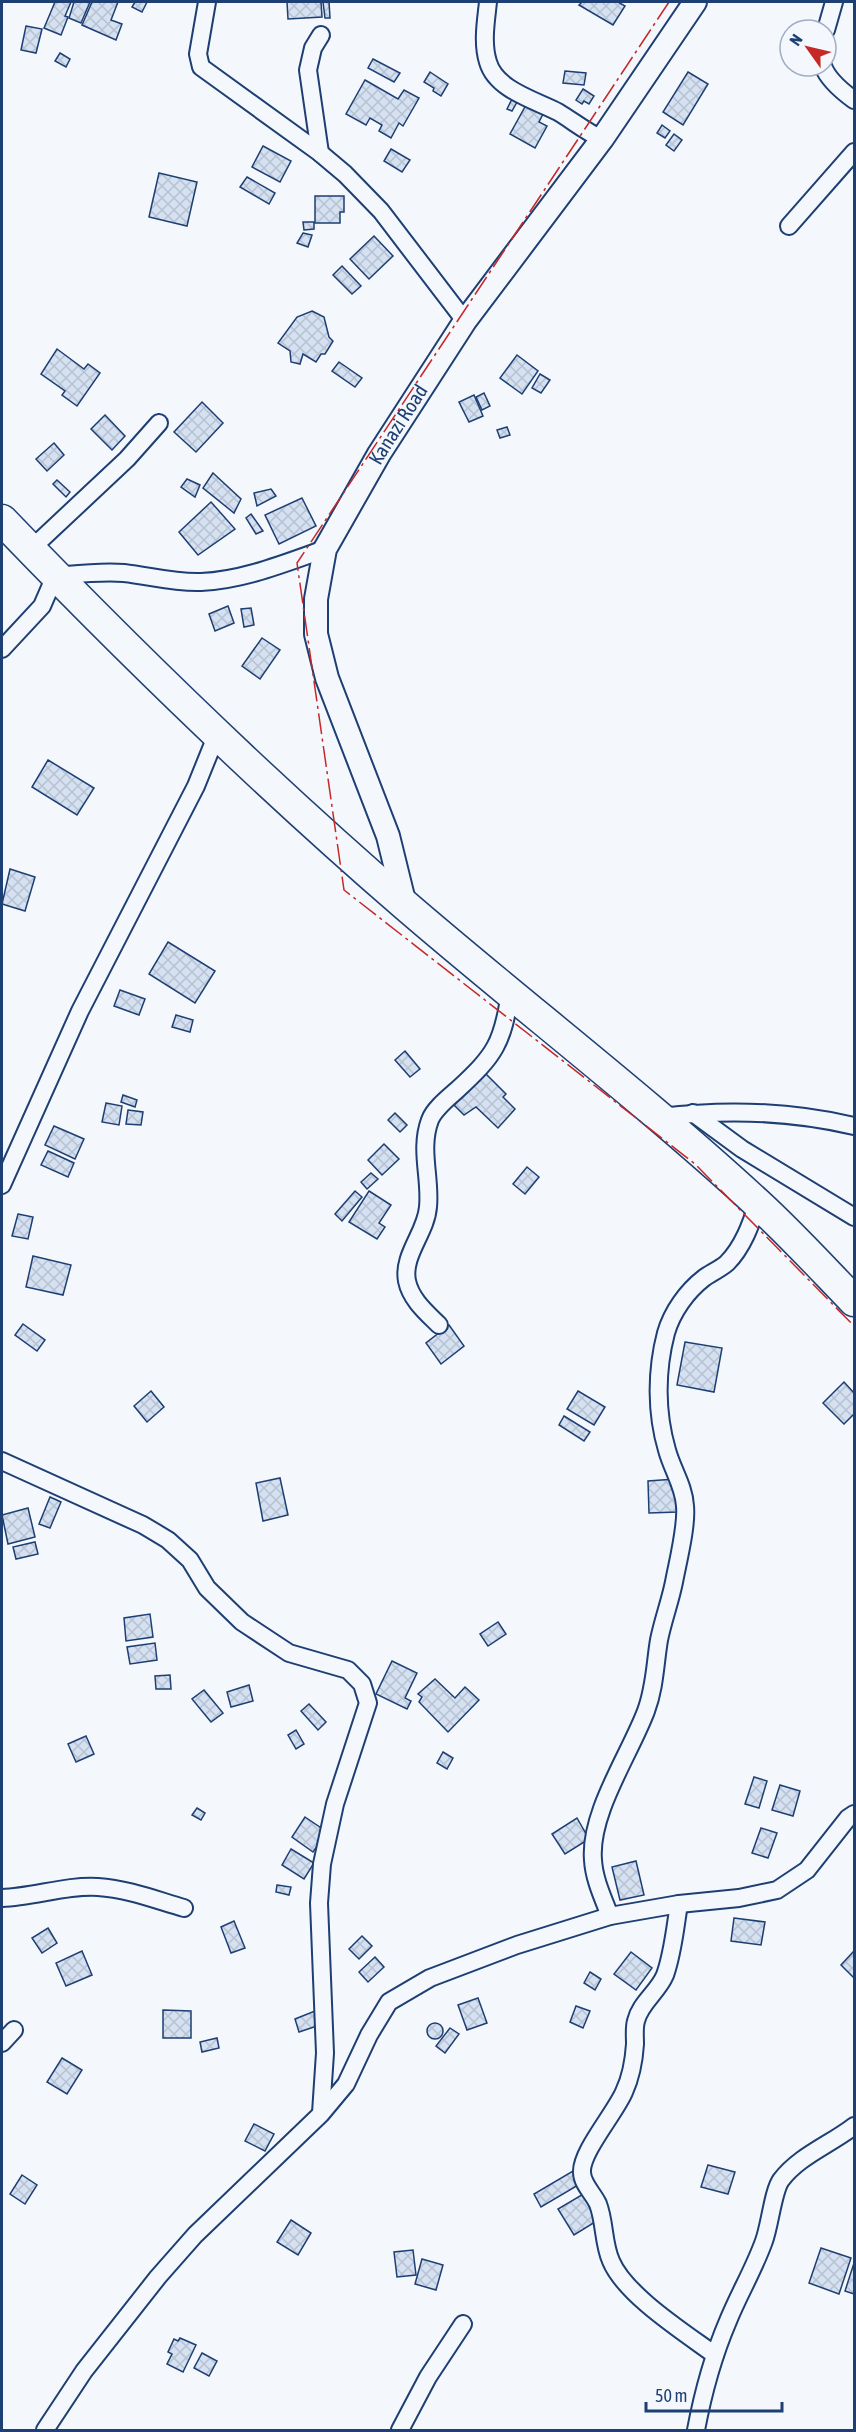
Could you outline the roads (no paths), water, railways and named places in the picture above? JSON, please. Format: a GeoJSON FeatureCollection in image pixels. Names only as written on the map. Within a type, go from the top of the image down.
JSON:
{"type":"FeatureCollection","features":[{"type":"Feature","properties":{"kind":"highway"},"geometry":{"type":"LineString","coordinates":[[2,520],[55,576],[218,734],[405,905],[661,1117],[758,1203],[855,1301]]}},
{"type":"Feature","properties":{"kind":"main road","name":"Kanazi Road"},"geometry":{"type":"LineString","coordinates":[[405,905],[388,836],[327,678],[316,634],[318,578],[325,549],[379,454],[465,321],[602,139],[695,2]]}},
{"type":"Feature","properties":{"kind":"street"},"geometry":{"type":"LineString","coordinates":[[207,2],[198,54],[201,67],[320,153],[345,174],[381,211],[465,321]]}},
{"type":"Feature","properties":{"kind":"street"},"geometry":{"type":"LineString","coordinates":[[488,2],[485,39],[488,62],[494,74],[520,94],[559,113],[602,139]]}},
{"type":"Feature","properties":{"kind":"street"},"geometry":{"type":"LineString","coordinates":[[829,18],[834,2]]}},
{"type":"Feature","properties":{"kind":"street"},"geometry":{"type":"LineString","coordinates":[[320,153],[308,70],[313,48],[321,35]]}},
{"type":"Feature","properties":{"kind":"street"},"geometry":{"type":"LineString","coordinates":[[831,78],[855,100]]}},
{"type":"Feature","properties":{"kind":"street"},"geometry":{"type":"LineString","coordinates":[[789,226],[855,152]]}},
{"type":"Feature","properties":{"kind":"street"},"geometry":{"type":"LineString","coordinates":[[30,550],[127,459],[159,423]]}},
{"type":"Feature","properties":{"kind":"street"},"geometry":{"type":"LineString","coordinates":[[2,649],[42,606],[55,576],[124,573],[170,581],[202,582],[262,572],[325,549]]}},
{"type":"Feature","properties":{"kind":"street"},"geometry":{"type":"LineString","coordinates":[[2,1185],[80,1011],[196,786],[218,734]]}},
{"type":"Feature","properties":{"kind":"street"},"geometry":{"type":"LineString","coordinates":[[439,1325],[417,1303],[408,1284],[406,1269],[428,1209],[424,1164],[430,1119],[445,1101],[481,1068],[493,1052],[506,1026],[510,992]]}},
{"type":"Feature","properties":{"kind":"street"},"geometry":{"type":"LineString","coordinates":[[661,1117],[693,1113],[768,1112],[855,1126]]}},
{"type":"Feature","properties":{"kind":"street"},"geometry":{"type":"LineString","coordinates":[[693,1113],[760,1161],[855,1217]]}},
{"type":"Feature","properties":{"kind":"street"},"geometry":{"type":"LineString","coordinates":[[610,1916],[596,1877],[593,1839],[600,1816],[646,1711],[654,1686],[659,1642],[672,1591],[685,1516],[682,1491],[667,1452],[660,1420],[661,1357],[667,1330],[678,1307],[690,1290],[728,1261],[750,1228],[758,1203]]}},
{"type":"Feature","properties":{"kind":"street"},"geometry":{"type":"LineString","coordinates":[[2,1461],[143,1525],[168,1540],[190,1560],[207,1588],[242,1623],[289,1653],[348,1670],[362,1684],[368,1703],[335,1804],[322,1864],[319,1903],[325,2053],[321,2114]]}},
{"type":"Feature","properties":{"kind":"street"},"geometry":{"type":"LineString","coordinates":[[45,2430],[84,2372],[158,2277],[195,2235],[321,2114],[345,2084],[369,2035],[389,2002],[430,1978],[518,1945],[610,1916],[679,1904],[739,1898],[777,1890],[807,1870],[848,1818],[855,1814]]}},
{"type":"Feature","properties":{"kind":"street"},"geometry":{"type":"LineString","coordinates":[[2,1898],[71,1888],[97,1887],[124,1890],[184,1908]]}},
{"type":"Feature","properties":{"kind":"street"},"geometry":{"type":"LineString","coordinates":[[679,1904],[672,1951],[665,1975],[636,2019],[633,2064],[625,2091],[593,2143],[581,2171],[583,2179],[598,2203],[605,2247],[612,2264],[623,2280],[642,2299],[715,2355]]}},
{"type":"Feature","properties":{"kind":"street"},"geometry":{"type":"LineString","coordinates":[[2,2043],[14,2030]]}},
{"type":"Feature","properties":{"kind":"street"},"geometry":{"type":"LineString","coordinates":[[696,2430],[715,2355],[728,2319],[764,2243],[780,2181],[807,2157],[855,2126]]}},
{"type":"Feature","properties":{"kind":"street"},"geometry":{"type":"LineString","coordinates":[[400,2430],[428,2377],[463,2324]]}}]}
